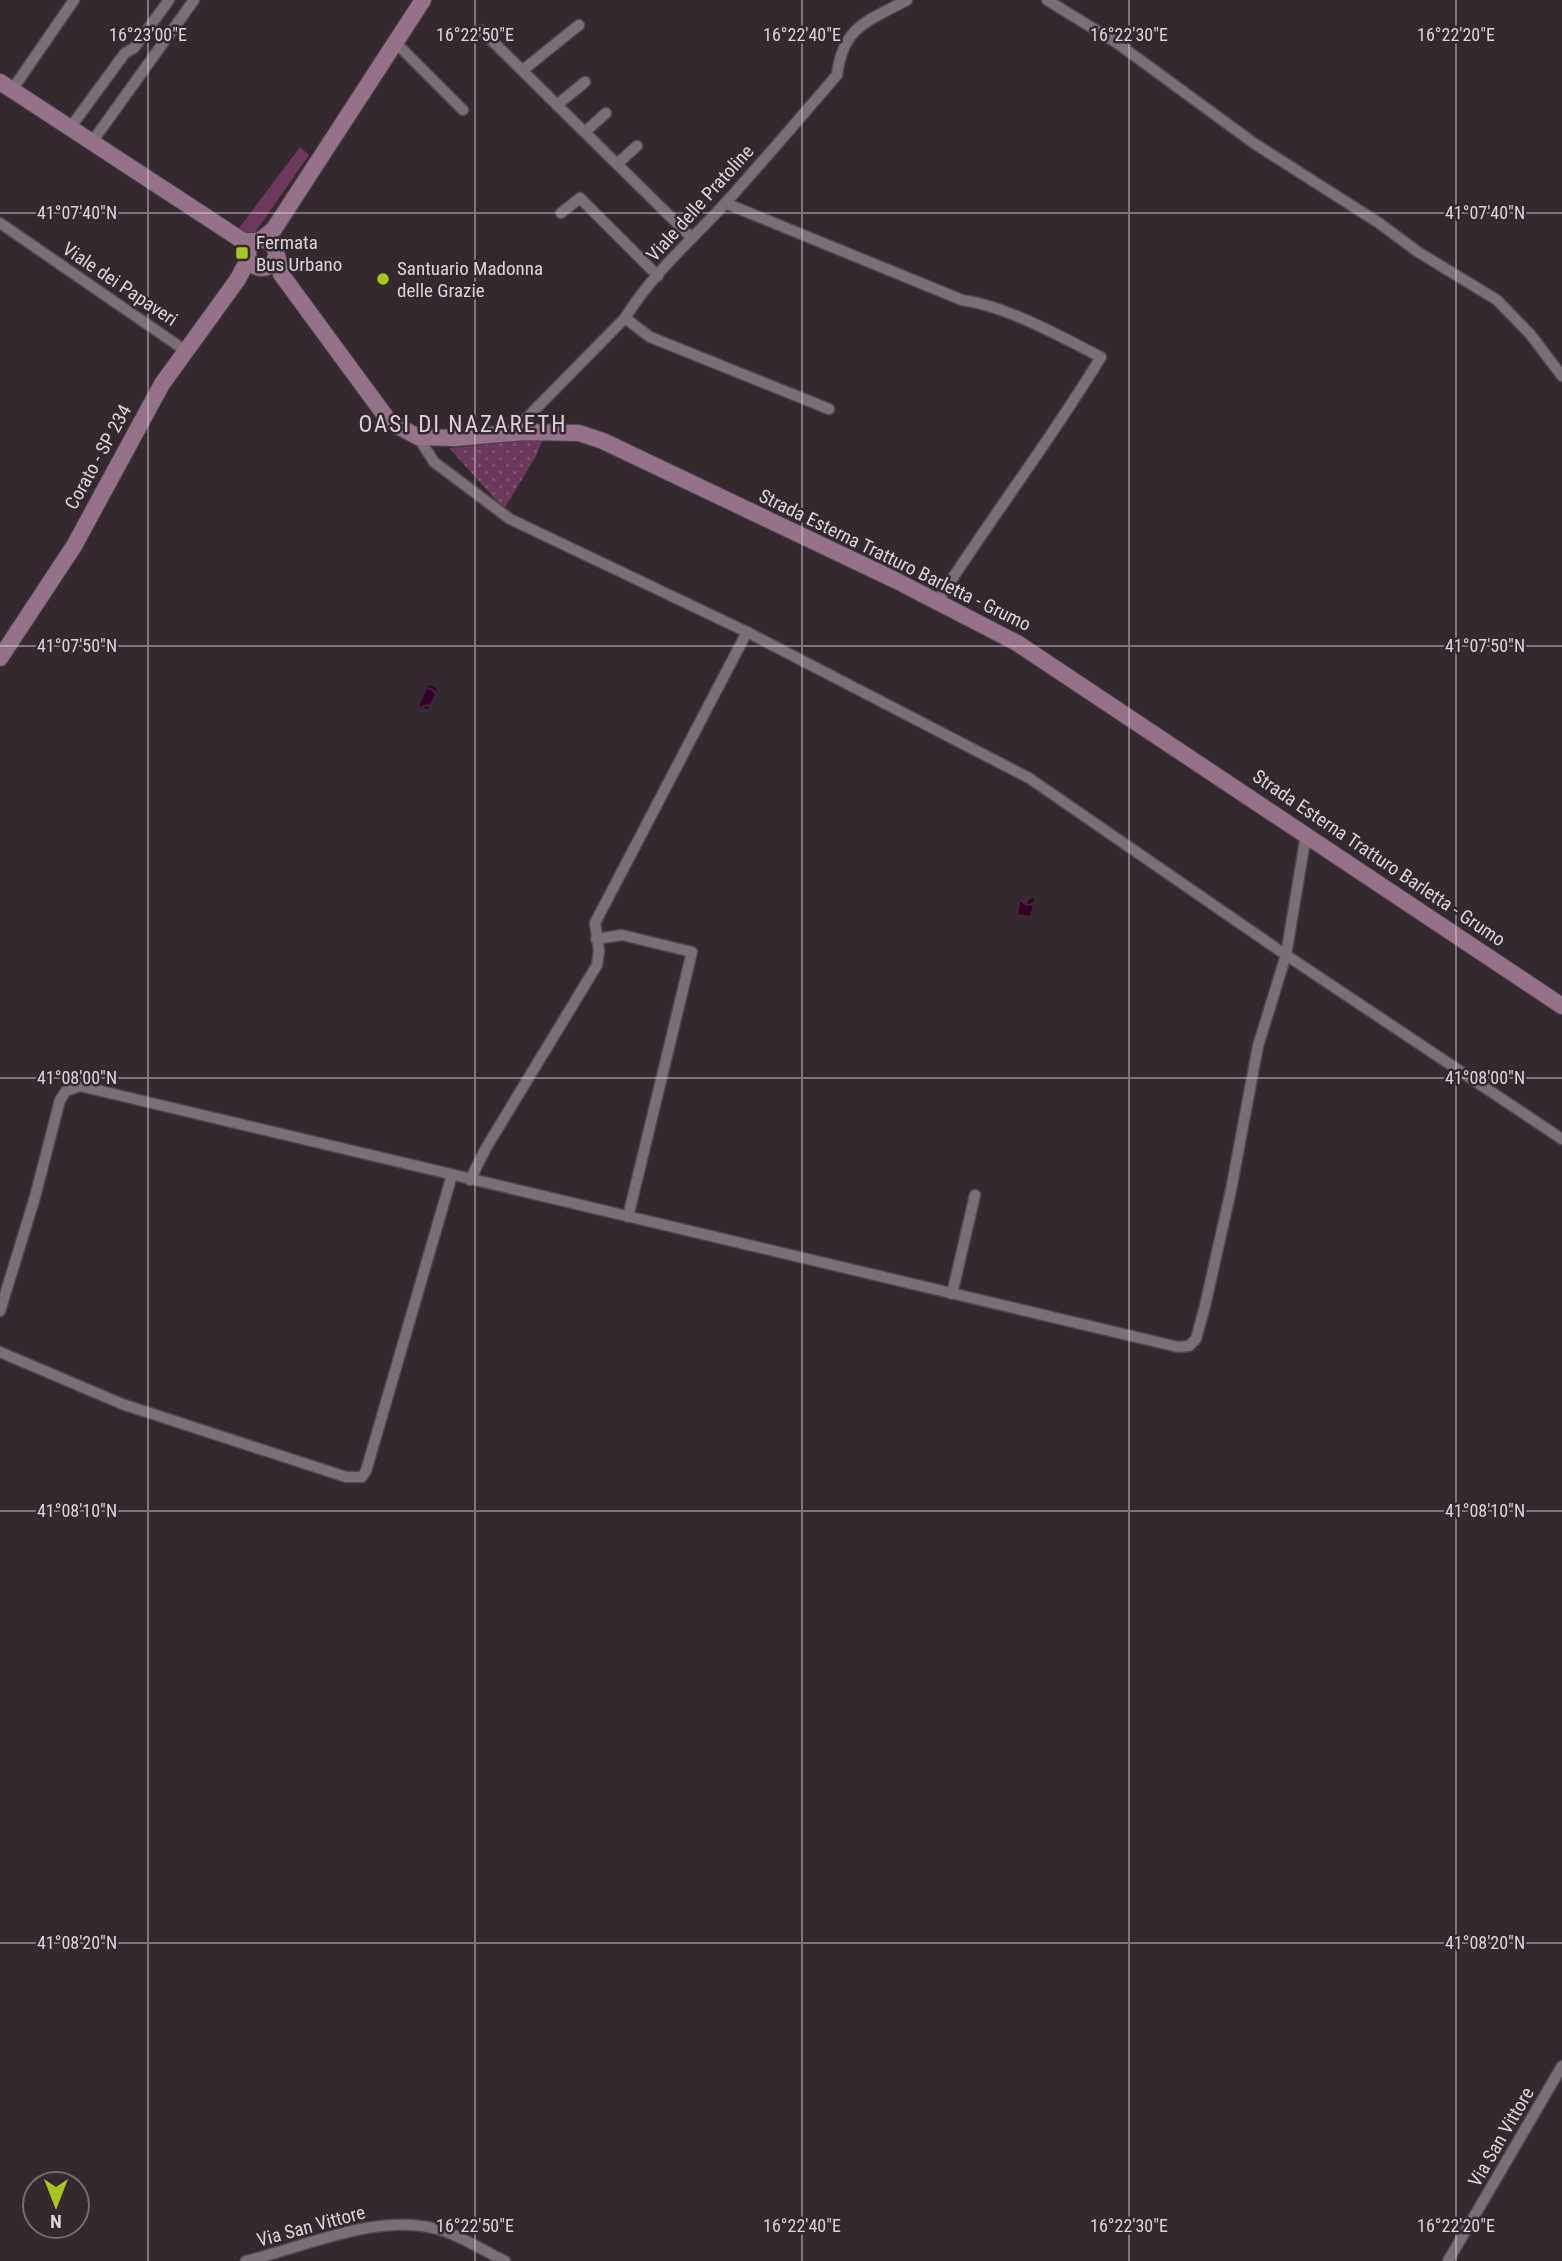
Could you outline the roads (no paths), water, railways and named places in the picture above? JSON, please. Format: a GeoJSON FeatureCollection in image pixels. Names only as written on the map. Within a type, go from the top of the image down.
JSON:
{"type":"FeatureCollection","features":[{"type":"Feature","properties":{"kind":"street"},"geometry":{"type":"LineString","coordinates":[[6,86],[74,0]]}},
{"type":"Feature","properties":{"kind":"street"},"geometry":{"type":"LineString","coordinates":[[70,128],[125,52],[134,48],[169,0]]}},
{"type":"Feature","properties":{"kind":"street"},"geometry":{"type":"LineString","coordinates":[[92,142],[194,0]]}},
{"type":"Feature","properties":{"kind":"street","name":"Corato - SP 234"},"geometry":{"type":"LineString","coordinates":[[0,658],[74,547],[162,384],[238,279],[262,252],[423,0]]}},
{"type":"Feature","properties":{"kind":"street","name":"Viale delle Pratoline"},"geometry":{"type":"LineString","coordinates":[[512,433],[625,318],[634,303],[837,75],[839,54],[858,26],[907,0]]}},
{"type":"Feature","properties":{"kind":"street"},"geometry":{"type":"LineString","coordinates":[[1047,0],[1117,43],[1255,144],[1379,223],[1418,253],[1497,300],[1530,334],[1562,376]]}},
{"type":"Feature","properties":{"kind":"street"},"geometry":{"type":"LineString","coordinates":[[523,70],[579,25]]}},
{"type":"Feature","properties":{"kind":"street"},"geometry":{"type":"LineString","coordinates":[[481,30],[692,238]]}},
{"type":"Feature","properties":{"kind":"street"},"geometry":{"type":"LineString","coordinates":[[395,41],[463,110]]}},
{"type":"Feature","properties":{"kind":"street"},"geometry":{"type":"LineString","coordinates":[[558,104],[585,82]]}},
{"type":"Feature","properties":{"kind":"street","name":"Strada Esterna Tratturo Barletta - Grumo"},"geometry":{"type":"LineString","coordinates":[[6,86],[262,252],[389,421],[418,437],[579,433],[603,441],[937,602],[1017,643],[1562,1006]]}},
{"type":"Feature","properties":{"kind":"street"},"geometry":{"type":"LineString","coordinates":[[586,131],[606,113]]}},
{"type":"Feature","properties":{"kind":"street"},"geometry":{"type":"LineString","coordinates":[[618,163],[637,146]]}},
{"type":"Feature","properties":{"kind":"street"},"geometry":{"type":"LineString","coordinates":[[561,213],[580,198],[658,276]]}},
{"type":"Feature","properties":{"kind":"street"},"geometry":{"type":"LineString","coordinates":[[725,203],[962,300],[981,302],[1101,357],[937,602]]}},
{"type":"Feature","properties":{"kind":"street","name":"Viale dei Papaveri"},"geometry":{"type":"LineString","coordinates":[[0,223],[186,351]]}},
{"type":"Feature","properties":{"kind":"street"},"geometry":{"type":"LineString","coordinates":[[625,318],[650,337],[829,408]]}},
{"type":"Feature","properties":{"kind":"street"},"geometry":{"type":"LineString","coordinates":[[418,437],[434,462],[510,519],[747,632],[1029,778],[1286,955],[1562,1139]]}},
{"type":"Feature","properties":{"kind":"street"},"geometry":{"type":"LineString","coordinates":[[470,1180],[558,1026],[597,965],[599,951],[595,923],[747,632]]}},
{"type":"Feature","properties":{"kind":"street"},"geometry":{"type":"LineString","coordinates":[[0,1311],[35,1197],[60,1100],[66,1091],[79,1086],[1178,1347],[1189,1346],[1196,1339],[1231,1190],[1258,1046],[1286,955],[1306,835]]}},
{"type":"Feature","properties":{"kind":"street"},"geometry":{"type":"LineString","coordinates":[[596,939],[622,935],[692,952],[628,1217]]}},
{"type":"Feature","properties":{"kind":"street"},"geometry":{"type":"LineString","coordinates":[[0,1352],[122,1404],[346,1477],[362,1477],[366,1471],[452,1175]]}},
{"type":"Feature","properties":{"kind":"street"},"geometry":{"type":"LineString","coordinates":[[952,1294],[975,1195]]}},
{"type":"Feature","properties":{"kind":"street","name":"Via San Vittore"},"geometry":{"type":"LineString","coordinates":[[1448,2261],[1562,2066]]}},
{"type":"Feature","properties":{"kind":"street","name":"Via San Vittore"},"geometry":{"type":"LineString","coordinates":[[246,2261],[370,2227],[413,2225],[442,2230],[505,2261]]}},
{"type":"Feature","properties":{"kind":"water"},"geometry":{"type":"Polygon","coordinates":[[[429,685],[437,689],[428,709],[419,706],[429,685]]]}},
{"type":"Feature","properties":{"kind":"water"},"geometry":{"type":"Polygon","coordinates":[[[1021,899],[1026,905],[1030,899],[1034,899],[1030,916],[1018,914],[1021,899]]]}},
{"type":"Feature","properties":{"kind":"place","name":"Fermata Bus Urbano"},"geometry":{"type":"Point","coordinates":[242,253]}},
{"type":"Feature","properties":{"kind":"place","name":"Santuario Madonna delle Grazie"},"geometry":{"type":"Point","coordinates":[383,279]}},
{"type":"Feature","properties":{"kind":"district","name":"OASI DI NAZARETH"},"geometry":{"type":"Point","coordinates":[463,424]}}]}
